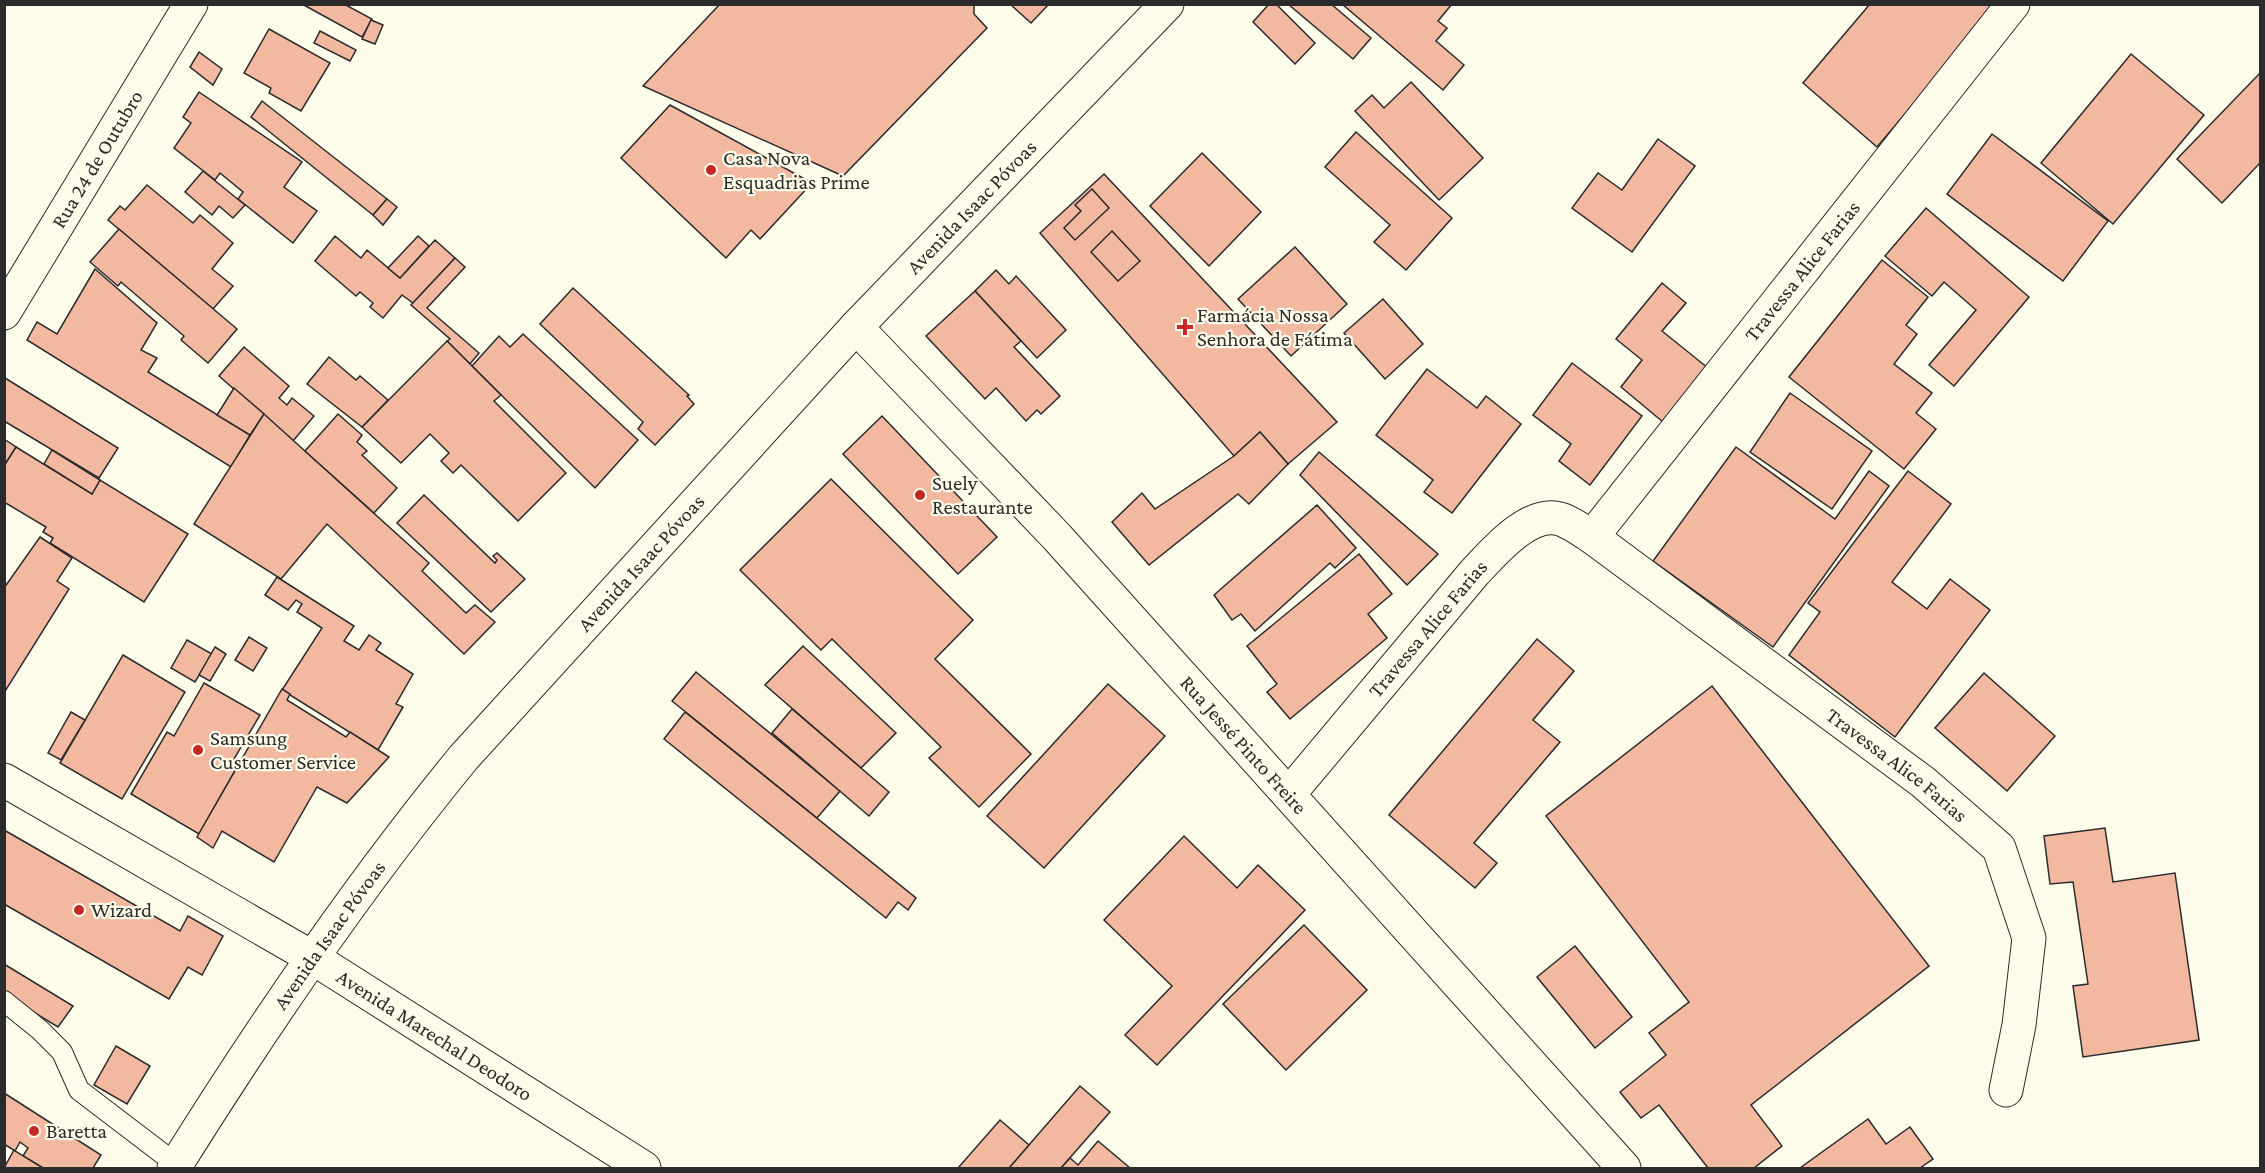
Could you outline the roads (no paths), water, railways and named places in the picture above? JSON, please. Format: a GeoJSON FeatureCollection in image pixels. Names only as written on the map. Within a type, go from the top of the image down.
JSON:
{"type":"FeatureCollection","features":[{"type":"Feature","properties":{"kind":"street","name":"Rua 24 de Outubro"},"geometry":{"type":"LineString","coordinates":[[4,313],[191,4]]}},
{"type":"Feature","properties":{"kind":"street","name":"Avenida Isaac Póvoas"},"geometry":{"type":"LineString","coordinates":[[175,1166],[313,958],[427,802],[464,757],[856,327],[1167,4]]}},
{"type":"Feature","properties":{"kind":"street","name":"Travessa Alice Farias"},"geometry":{"type":"LineString","coordinates":[[1592,537],[2013,4]]}},
{"type":"Feature","properties":{"kind":"street","name":"Rua Jessé Pinto Freire"},"geometry":{"type":"LineString","coordinates":[[856,327],[1057,537],[1624,1168]]}},
{"type":"Feature","properties":{"kind":"street","name":"Travessa Alice Farias"},"geometry":{"type":"LineString","coordinates":[[1289,794],[1474,573],[1506,539],[1532,521],[1561,518],[1592,537],[1923,782],[1999,848],[2029,938],[2019,1025],[2006,1090]]}},
{"type":"Feature","properties":{"kind":"street","name":"Avenida Marechal Deodoro"},"geometry":{"type":"LineString","coordinates":[[4,780],[313,958],[644,1168]]}},
{"type":"Feature","properties":{"kind":"lane"},"geometry":{"type":"LineString","coordinates":[[4,1001],[40,1030],[62,1052],[79,1090],[175,1166]]}},
{"type":"Feature","properties":{"kind":"place","name":"Casa Nova Esquadrias Prime"},"geometry":{"type":"Point","coordinates":[711,170]}},
{"type":"Feature","properties":{"kind":"place","name":"Farmácia Nossa Senhora de Fátima"},"geometry":{"type":"Point","coordinates":[1185,327]}},
{"type":"Feature","properties":{"kind":"place","name":"Suely Restaurante"},"geometry":{"type":"Point","coordinates":[920,495]}},
{"type":"Feature","properties":{"kind":"place","name":"Samsung Customer Service"},"geometry":{"type":"Point","coordinates":[198,750]}},
{"type":"Feature","properties":{"kind":"place","name":"Wizard"},"geometry":{"type":"Point","coordinates":[79,910]}},
{"type":"Feature","properties":{"kind":"place","name":"Baretta"},"geometry":{"type":"Point","coordinates":[34,1131]}}]}
